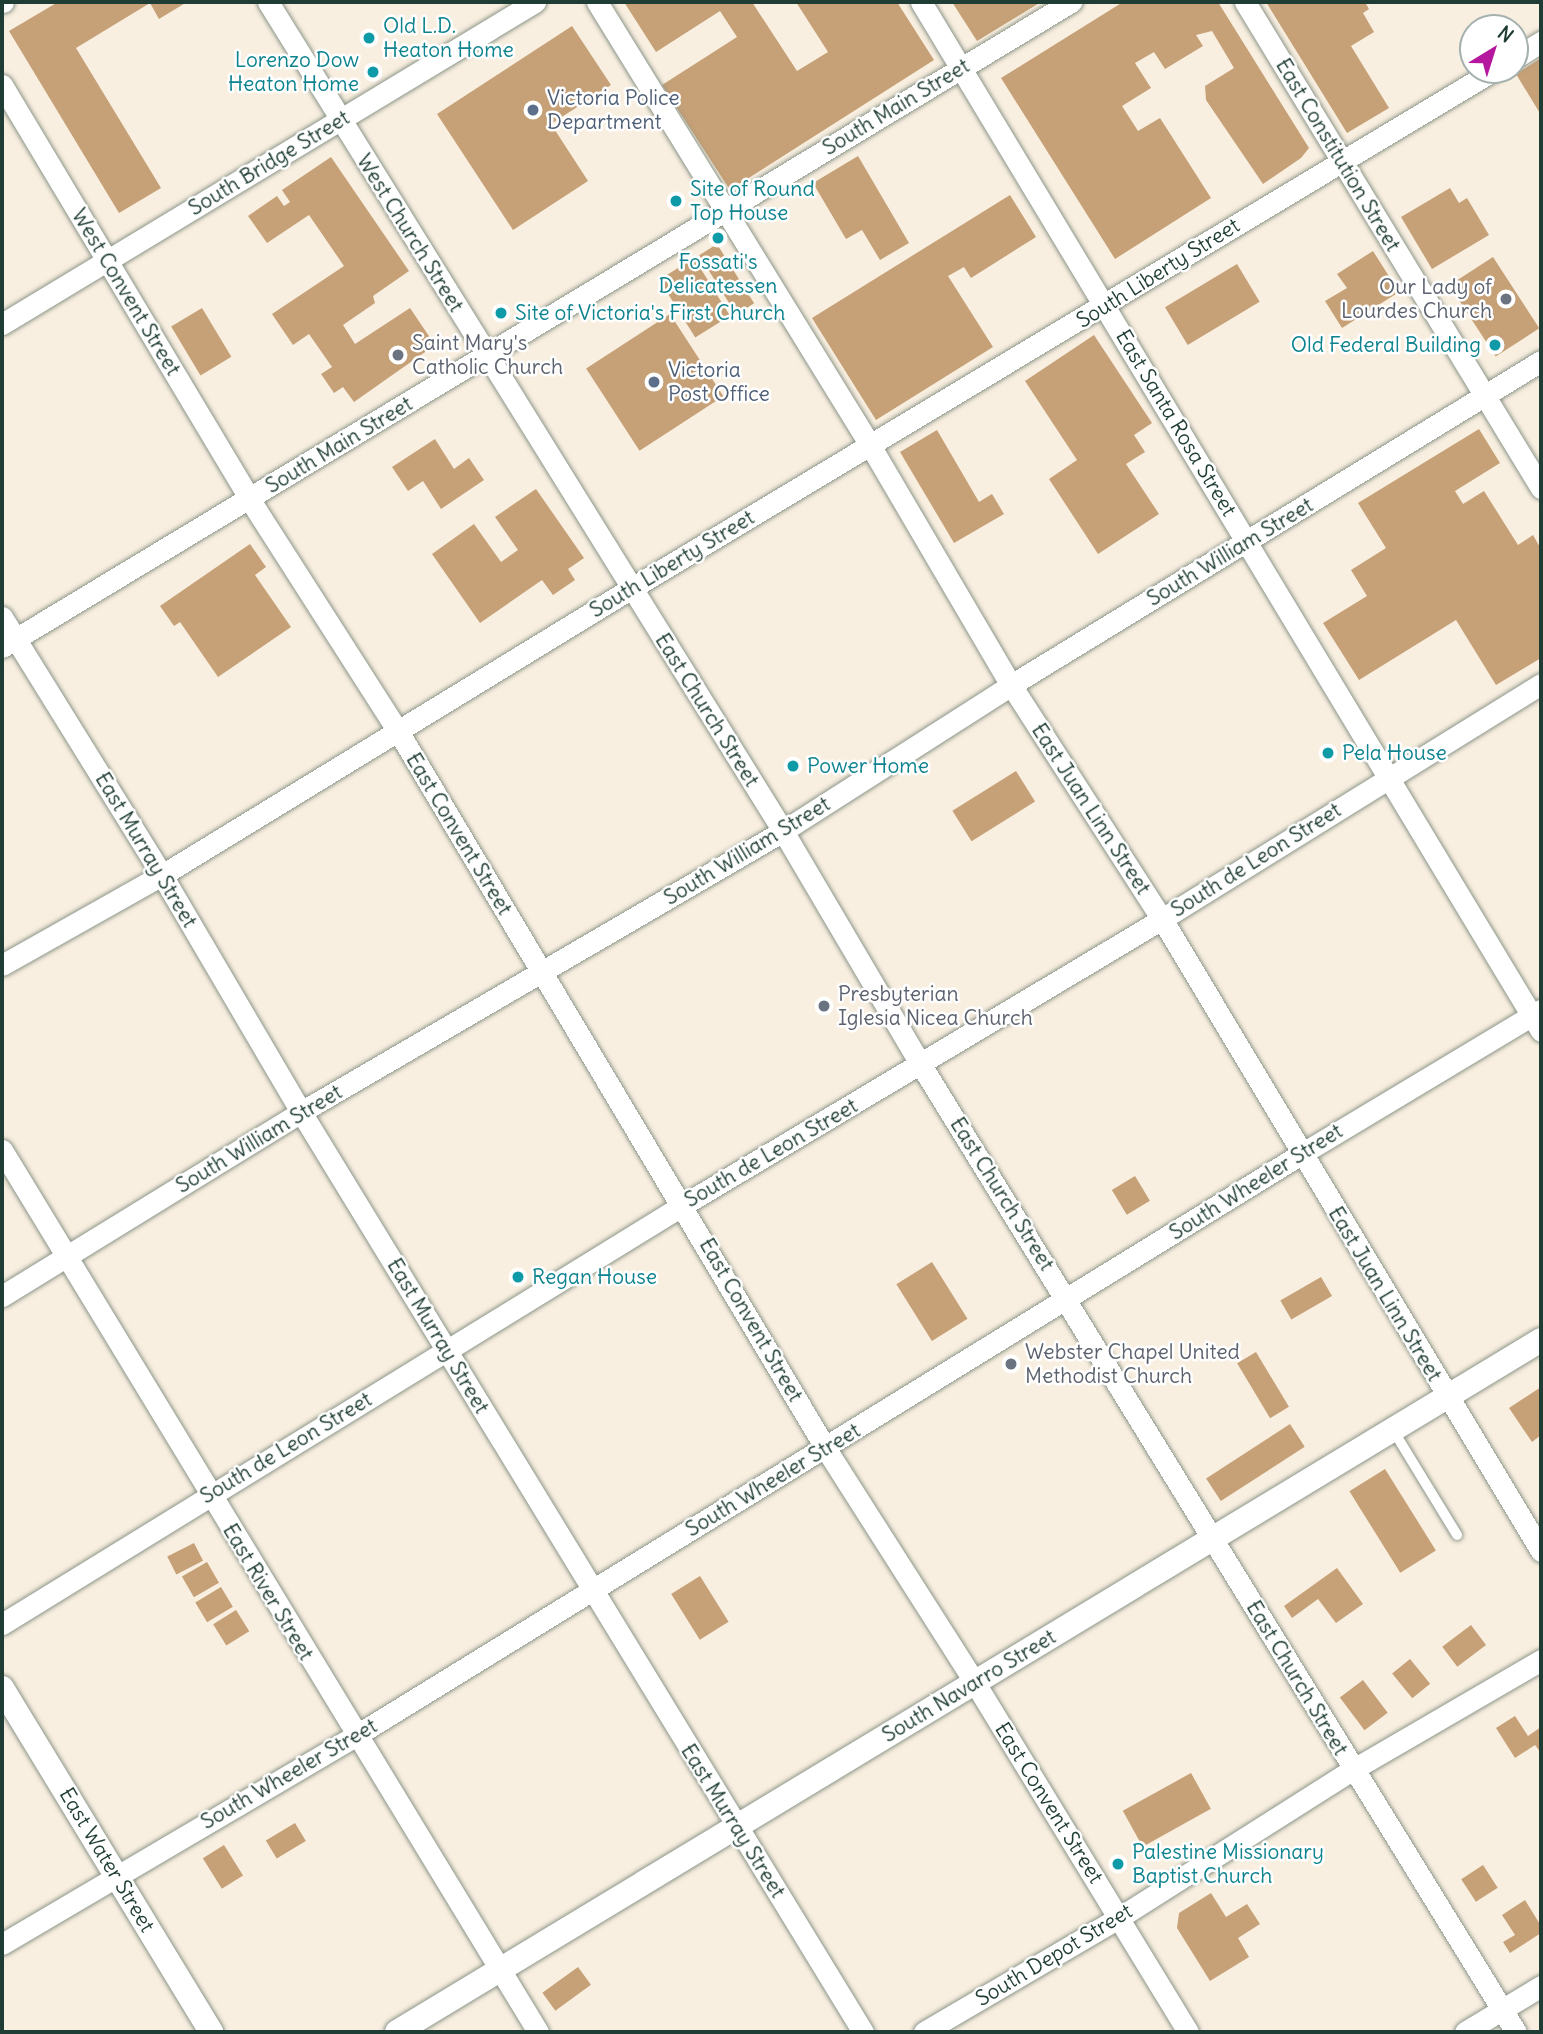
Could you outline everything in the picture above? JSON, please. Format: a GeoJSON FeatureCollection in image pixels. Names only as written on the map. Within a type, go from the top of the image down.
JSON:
{"type":"FeatureCollection","features":[{"type":"Feature","properties":{"kind":"street","name":"West Church Street"},"geometry":{"type":"LineString","coordinates":[[268,2],[487,356]]}},
{"type":"Feature","properties":{"kind":"street","name":"South Bridge Street"},"geometry":{"type":"LineString","coordinates":[[2,324],[535,2]]}},
{"type":"Feature","properties":{"kind":"street","name":"East Juan Linn Street"},"geometry":{"type":"LineString","coordinates":[[597,2],[870,445],[1011,685],[1162,919],[1541,1551]]}},
{"type":"Feature","properties":{"kind":"street","name":"East Santa Rosa Street"},"geometry":{"type":"LineString","coordinates":[[921,2],[1388,778],[1538,1019]]}},
{"type":"Feature","properties":{"kind":"street","name":"South Main Street"},"geometry":{"type":"LineString","coordinates":[[8,643],[1071,2]]}},
{"type":"Feature","properties":{"kind":"street","name":"East Constitution Street"},"geometry":{"type":"LineString","coordinates":[[1245,2],[1340,160],[1487,394],[1541,488]]}},
{"type":"Feature","properties":{"kind":"street","name":"South Liberty Street"},"geometry":{"type":"LineString","coordinates":[[2,965],[162,876],[631,589],[1106,306],[1340,160],[1470,84]]}},
{"type":"Feature","properties":{"kind":"street","name":"West Convent Street"},"geometry":{"type":"LineString","coordinates":[[2,85],[250,499]]}},
{"type":"Feature","properties":{"kind":"street","name":"East Church Street"},"geometry":{"type":"LineString","coordinates":[[487,356],[783,831],[921,1065],[1214,1538],[1352,1770],[1516,2032]]}},
{"type":"Feature","properties":{"kind":"street","name":"South William Street"},"geometry":{"type":"LineString","coordinates":[[2,1296],[301,1112],[783,831],[1011,685],[1541,361]]}},
{"type":"Feature","properties":{"kind":"street","name":"East Convent Street"},"geometry":{"type":"LineString","coordinates":[[250,499],[398,732],[826,1448],[975,1683],[1188,2032]]}},
{"type":"Feature","properties":{"kind":"street","name":"East Murray Street"},"geometry":{"type":"LineString","coordinates":[[2,617],[8,643],[162,876],[301,1112],[591,1591],[863,2032]]}},
{"type":"Feature","properties":{"kind":"street","name":"South de Leon Street"},"geometry":{"type":"LineString","coordinates":[[2,1624],[683,1205],[1162,919],[1541,684]]}},
{"type":"Feature","properties":{"kind":"street","name":"South Wheeler Street"},"geometry":{"type":"LineString","coordinates":[[2,1944],[355,1736],[1301,1154],[1538,1019]]}},
{"type":"Feature","properties":{"kind":"street","name":"East River Street"},"geometry":{"type":"LineString","coordinates":[[2,1150],[355,1736],[538,2032]]}},
{"type":"Feature","properties":{"kind":"street","name":"South Navarro Street"},"geometry":{"type":"LineString","coordinates":[[397,2032],[1541,1340]]}},
{"type":"Feature","properties":{"kind":"street","name":"South Depot Street"},"geometry":{"type":"LineString","coordinates":[[924,2032],[1119,1917],[1352,1770],[1541,1660]]}},
{"type":"Feature","properties":{"kind":"street","name":"East Water Street"},"geometry":{"type":"LineString","coordinates":[[2,1688],[211,2032]]}},
{"type":"Feature","properties":{"kind":"street"},"geometry":{"type":"LineString","coordinates":[[1465,2032],[1541,1986]]}},
{"type":"Feature","properties":{"kind":"lane"},"geometry":{"type":"LineString","coordinates":[[1393,1430],[1457,1535]]}},
{"type":"Feature","properties":{"kind":"building"},"geometry":{"type":"Polygon","coordinates":[[[58,2],[187,2],[159,19],[150,3],[76,48],[161,188],[119,213],[9,31],[58,2]]]}},
{"type":"Feature","properties":{"kind":"building"},"geometry":{"type":"Polygon","coordinates":[[[624,2],[752,2],[797,71],[828,52],[796,2],[897,2],[934,60],[730,190],[662,85],[737,37],[720,11],[656,52],[624,2]]]}},
{"type":"Feature","properties":{"kind":"building"},"geometry":{"type":"Polygon","coordinates":[[[952,2],[1041,2],[977,41],[952,2]]]}},
{"type":"Feature","properties":{"kind":"building"},"geometry":{"type":"Polygon","coordinates":[[[1123,2],[1218,2],[1309,148],[1301,158],[1263,184],[1206,100],[1205,86],[1234,68],[1212,31],[1196,35],[1203,46],[1165,69],[1154,52],[1135,63],[1151,88],[1122,106],[1138,131],[1160,118],[1211,198],[1115,259],[1001,78],[1123,2]]]}},
{"type":"Feature","properties":{"kind":"building"},"geometry":{"type":"Polygon","coordinates":[[[1266,2],[1365,2],[1369,9],[1363,13],[1374,32],[1351,46],[1389,108],[1347,133],[1266,2]]]}},
{"type":"Feature","properties":{"kind":"building"},"geometry":{"type":"Polygon","coordinates":[[[572,26],[611,85],[551,124],[588,181],[513,230],[437,114],[572,26]]]}},
{"type":"Feature","properties":{"kind":"building"},"geometry":{"type":"Polygon","coordinates":[[[1541,58],[1541,115],[1522,84],[1529,84],[1529,66],[1541,58]]]}},
{"type":"Feature","properties":{"kind":"building"},"geometry":{"type":"Polygon","coordinates":[[[858,156],[909,243],[880,260],[862,230],[846,239],[813,183],[858,156]]]}},
{"type":"Feature","properties":{"kind":"building"},"geometry":{"type":"Polygon","coordinates":[[[331,157],[409,271],[373,296],[375,303],[343,325],[355,344],[410,308],[435,345],[354,402],[343,387],[334,393],[321,374],[332,367],[309,334],[293,345],[272,314],[344,266],[309,215],[267,243],[248,216],[277,196],[284,206],[290,202],[282,190],[331,157]]]}},
{"type":"Feature","properties":{"kind":"building"},"geometry":{"type":"Polygon","coordinates":[[[1450,188],[1459,203],[1467,198],[1489,235],[1432,269],[1401,217],[1450,188]]]}},
{"type":"Feature","properties":{"kind":"building"},"geometry":{"type":"Polygon","coordinates":[[[1010,195],[1036,237],[971,278],[964,267],[948,276],[993,347],[876,420],[812,318],[1010,195]]]}},
{"type":"Feature","properties":{"kind":"building"},"geometry":{"type":"Polygon","coordinates":[[[717,244],[754,303],[736,314],[699,255],[717,244]]]}},
{"type":"Feature","properties":{"kind":"building"},"geometry":{"type":"Polygon","coordinates":[[[1373,251],[1399,292],[1342,328],[1325,301],[1347,288],[1337,274],[1373,251]]]}},
{"type":"Feature","properties":{"kind":"building"},"geometry":{"type":"Polygon","coordinates":[[[1493,257],[1539,328],[1496,357],[1449,285],[1493,257]]]}},
{"type":"Feature","properties":{"kind":"building"},"geometry":{"type":"Polygon","coordinates":[[[694,258],[730,316],[695,337],[659,280],[694,258]]]}},
{"type":"Feature","properties":{"kind":"building"},"geometry":{"type":"Polygon","coordinates":[[[1237,264],[1260,302],[1188,345],[1165,307],[1237,264]]]}},
{"type":"Feature","properties":{"kind":"building"},"geometry":{"type":"Polygon","coordinates":[[[202,308],[231,357],[200,375],[171,327],[202,308]]]}},
{"type":"Feature","properties":{"kind":"building","name":"Victoria Post Office"},"geometry":{"type":"Polygon","coordinates":[[[670,314],[723,396],[640,451],[586,368],[670,314]]]}},
{"type":"Feature","properties":{"kind":"building"},"geometry":{"type":"Polygon","coordinates":[[[1094,335],[1152,423],[1134,435],[1145,452],[1126,464],[1159,514],[1098,554],[1049,479],[1077,460],[1025,381],[1094,335]]]}},
{"type":"Feature","properties":{"kind":"building"},"geometry":{"type":"Polygon","coordinates":[[[1479,429],[1500,463],[1455,491],[1463,504],[1484,491],[1518,545],[1533,535],[1541,549],[1541,658],[1496,685],[1456,620],[1359,680],[1323,623],[1367,596],[1351,570],[1386,548],[1358,503],[1479,429]]]}},
{"type":"Feature","properties":{"kind":"building"},"geometry":{"type":"Polygon","coordinates":[[[937,430],[979,502],[992,494],[1004,514],[954,543],[900,452],[937,430]]]}},
{"type":"Feature","properties":{"kind":"building"},"geometry":{"type":"Polygon","coordinates":[[[435,439],[454,469],[469,458],[484,480],[441,509],[423,481],[408,491],[392,467],[435,439]]]}},
{"type":"Feature","properties":{"kind":"building"},"geometry":{"type":"Polygon","coordinates":[[[536,489],[584,558],[568,569],[575,580],[553,595],[542,580],[480,623],[432,554],[474,524],[501,562],[518,550],[495,517],[536,489]]]}},
{"type":"Feature","properties":{"kind":"building"},"geometry":{"type":"Polygon","coordinates":[[[250,544],[266,567],[255,575],[291,627],[218,677],[180,622],[174,626],[160,606],[250,544]]]}},
{"type":"Feature","properties":{"kind":"building"},"geometry":{"type":"Polygon","coordinates":[[[1016,771],[1035,802],[971,841],[952,811],[1016,771]]]}},
{"type":"Feature","properties":{"kind":"building"},"geometry":{"type":"Polygon","coordinates":[[[1135,1176],[1150,1201],[1127,1215],[1112,1190],[1135,1176]]]}},
{"type":"Feature","properties":{"kind":"building"},"geometry":{"type":"Polygon","coordinates":[[[932,1262],[968,1319],[932,1341],[896,1284],[932,1262]]]}},
{"type":"Feature","properties":{"kind":"building"},"geometry":{"type":"Polygon","coordinates":[[[1321,1277],[1332,1296],[1291,1320],[1280,1300],[1321,1277]]]}},
{"type":"Feature","properties":{"kind":"building"},"geometry":{"type":"Polygon","coordinates":[[[1256,1352],[1289,1407],[1270,1418],[1237,1363],[1256,1352]]]}},
{"type":"Feature","properties":{"kind":"building"},"geometry":{"type":"Polygon","coordinates":[[[1541,1387],[1541,1435],[1532,1442],[1509,1408],[1541,1387]]]}},
{"type":"Feature","properties":{"kind":"building"},"geometry":{"type":"Polygon","coordinates":[[[1290,1424],[1305,1447],[1221,1501],[1206,1478],[1290,1424]]]}},
{"type":"Feature","properties":{"kind":"building"},"geometry":{"type":"Polygon","coordinates":[[[1385,1469],[1436,1550],[1400,1573],[1349,1491],[1385,1469]]]}},
{"type":"Feature","properties":{"kind":"building"},"geometry":{"type":"Polygon","coordinates":[[[194,1543],[203,1561],[176,1574],[167,1557],[194,1543]]]}},
{"type":"Feature","properties":{"kind":"building"},"geometry":{"type":"Polygon","coordinates":[[[207,1562],[219,1583],[194,1597],[182,1576],[207,1562]]]}},
{"type":"Feature","properties":{"kind":"building"},"geometry":{"type":"Polygon","coordinates":[[[1337,1568],[1363,1604],[1336,1623],[1318,1599],[1292,1618],[1284,1606],[1337,1568]]]}},
{"type":"Feature","properties":{"kind":"building"},"geometry":{"type":"Polygon","coordinates":[[[700,1576],[729,1622],[700,1640],[671,1594],[700,1576]]]}},
{"type":"Feature","properties":{"kind":"building"},"geometry":{"type":"Polygon","coordinates":[[[221,1587],[233,1607],[207,1622],[195,1602],[221,1587]]]}},
{"type":"Feature","properties":{"kind":"building"},"geometry":{"type":"Polygon","coordinates":[[[236,1610],[249,1631],[226,1646],[213,1624],[236,1610]]]}},
{"type":"Feature","properties":{"kind":"building"},"geometry":{"type":"Polygon","coordinates":[[[1471,1625],[1486,1645],[1457,1667],[1442,1647],[1471,1625]]]}},
{"type":"Feature","properties":{"kind":"building"},"geometry":{"type":"Polygon","coordinates":[[[1410,1659],[1430,1684],[1412,1698],[1392,1673],[1410,1659]]]}},
{"type":"Feature","properties":{"kind":"building"},"geometry":{"type":"Polygon","coordinates":[[[1363,1680],[1388,1713],[1365,1730],[1340,1697],[1363,1680]]]}},
{"type":"Feature","properties":{"kind":"building"},"geometry":{"type":"Polygon","coordinates":[[[1515,1716],[1528,1736],[1541,1727],[1541,1753],[1535,1745],[1515,1758],[1496,1728],[1515,1716]]]}},
{"type":"Feature","properties":{"kind":"building"},"geometry":{"type":"Polygon","coordinates":[[[1191,1773],[1211,1809],[1143,1847],[1123,1811],[1191,1773]]]}},
{"type":"Feature","properties":{"kind":"building"},"geometry":{"type":"Polygon","coordinates":[[[295,1823],[306,1841],[277,1859],[266,1841],[295,1823]]]}},
{"type":"Feature","properties":{"kind":"building"},"geometry":{"type":"Polygon","coordinates":[[[224,1845],[243,1876],[222,1889],[203,1858],[224,1845]]]}},
{"type":"Feature","properties":{"kind":"building"},"geometry":{"type":"Polygon","coordinates":[[[1483,1865],[1498,1888],[1476,1902],[1461,1879],[1483,1865]]]}},
{"type":"Feature","properties":{"kind":"building"},"geometry":{"type":"Polygon","coordinates":[[[1211,1893],[1226,1917],[1247,1904],[1260,1924],[1238,1938],[1249,1957],[1210,1981],[1177,1928],[1179,1913],[1211,1893]]]}},
{"type":"Feature","properties":{"kind":"building"},"geometry":{"type":"Polygon","coordinates":[[[1525,1900],[1541,1926],[1541,1933],[1510,1953],[1503,1942],[1515,1935],[1502,1915],[1525,1900]]]}},
{"type":"Feature","properties":{"kind":"building"},"geometry":{"type":"Polygon","coordinates":[[[578,1967],[591,1985],[555,2011],[542,1993],[578,1967]]]}},
{"type":"Feature","properties":{"kind":"place","name":"Old L.D. Heaton Home"},"geometry":{"type":"Point","coordinates":[369,38]}},
{"type":"Feature","properties":{"kind":"place","name":"Lorenzo Dow Heaton Home"},"geometry":{"type":"Point","coordinates":[373,72]}},
{"type":"Feature","properties":{"kind":"place","name":"Victoria Police Department"},"geometry":{"type":"Point","coordinates":[533,110]}},
{"type":"Feature","properties":{"kind":"place","name":"Site of Round Top House"},"geometry":{"type":"Point","coordinates":[676,201]}},
{"type":"Feature","properties":{"kind":"place","name":"Fossati's Delicatessen"},"geometry":{"type":"Point","coordinates":[718,238]}},
{"type":"Feature","properties":{"kind":"place","name":"Our Lady of Lourdes Church"},"geometry":{"type":"Point","coordinates":[1506,299]}},
{"type":"Feature","properties":{"kind":"place","name":"Site of Victoria's First Church"},"geometry":{"type":"Point","coordinates":[501,313]}},
{"type":"Feature","properties":{"kind":"place","name":"Old Federal Building"},"geometry":{"type":"Point","coordinates":[1495,345]}},
{"type":"Feature","properties":{"kind":"place","name":"Saint Mary's Catholic Church"},"geometry":{"type":"Point","coordinates":[398,355]}},
{"type":"Feature","properties":{"kind":"place","name":"Victoria Post Office"},"geometry":{"type":"Point","coordinates":[654,382]}},
{"type":"Feature","properties":{"kind":"place","name":"Pela House"},"geometry":{"type":"Point","coordinates":[1328,753]}},
{"type":"Feature","properties":{"kind":"place","name":"Power Home"},"geometry":{"type":"Point","coordinates":[793,766]}},
{"type":"Feature","properties":{"kind":"place","name":"Presbyterian Iglesia Nicea Church"},"geometry":{"type":"Point","coordinates":[824,1006]}},
{"type":"Feature","properties":{"kind":"place","name":"Regan House"},"geometry":{"type":"Point","coordinates":[518,1277]}},
{"type":"Feature","properties":{"kind":"place","name":"Webster Chapel United Methodist Church"},"geometry":{"type":"Point","coordinates":[1011,1364]}},
{"type":"Feature","properties":{"kind":"place","name":"Palestine Missionary Baptist Church"},"geometry":{"type":"Point","coordinates":[1118,1864]}}]}
